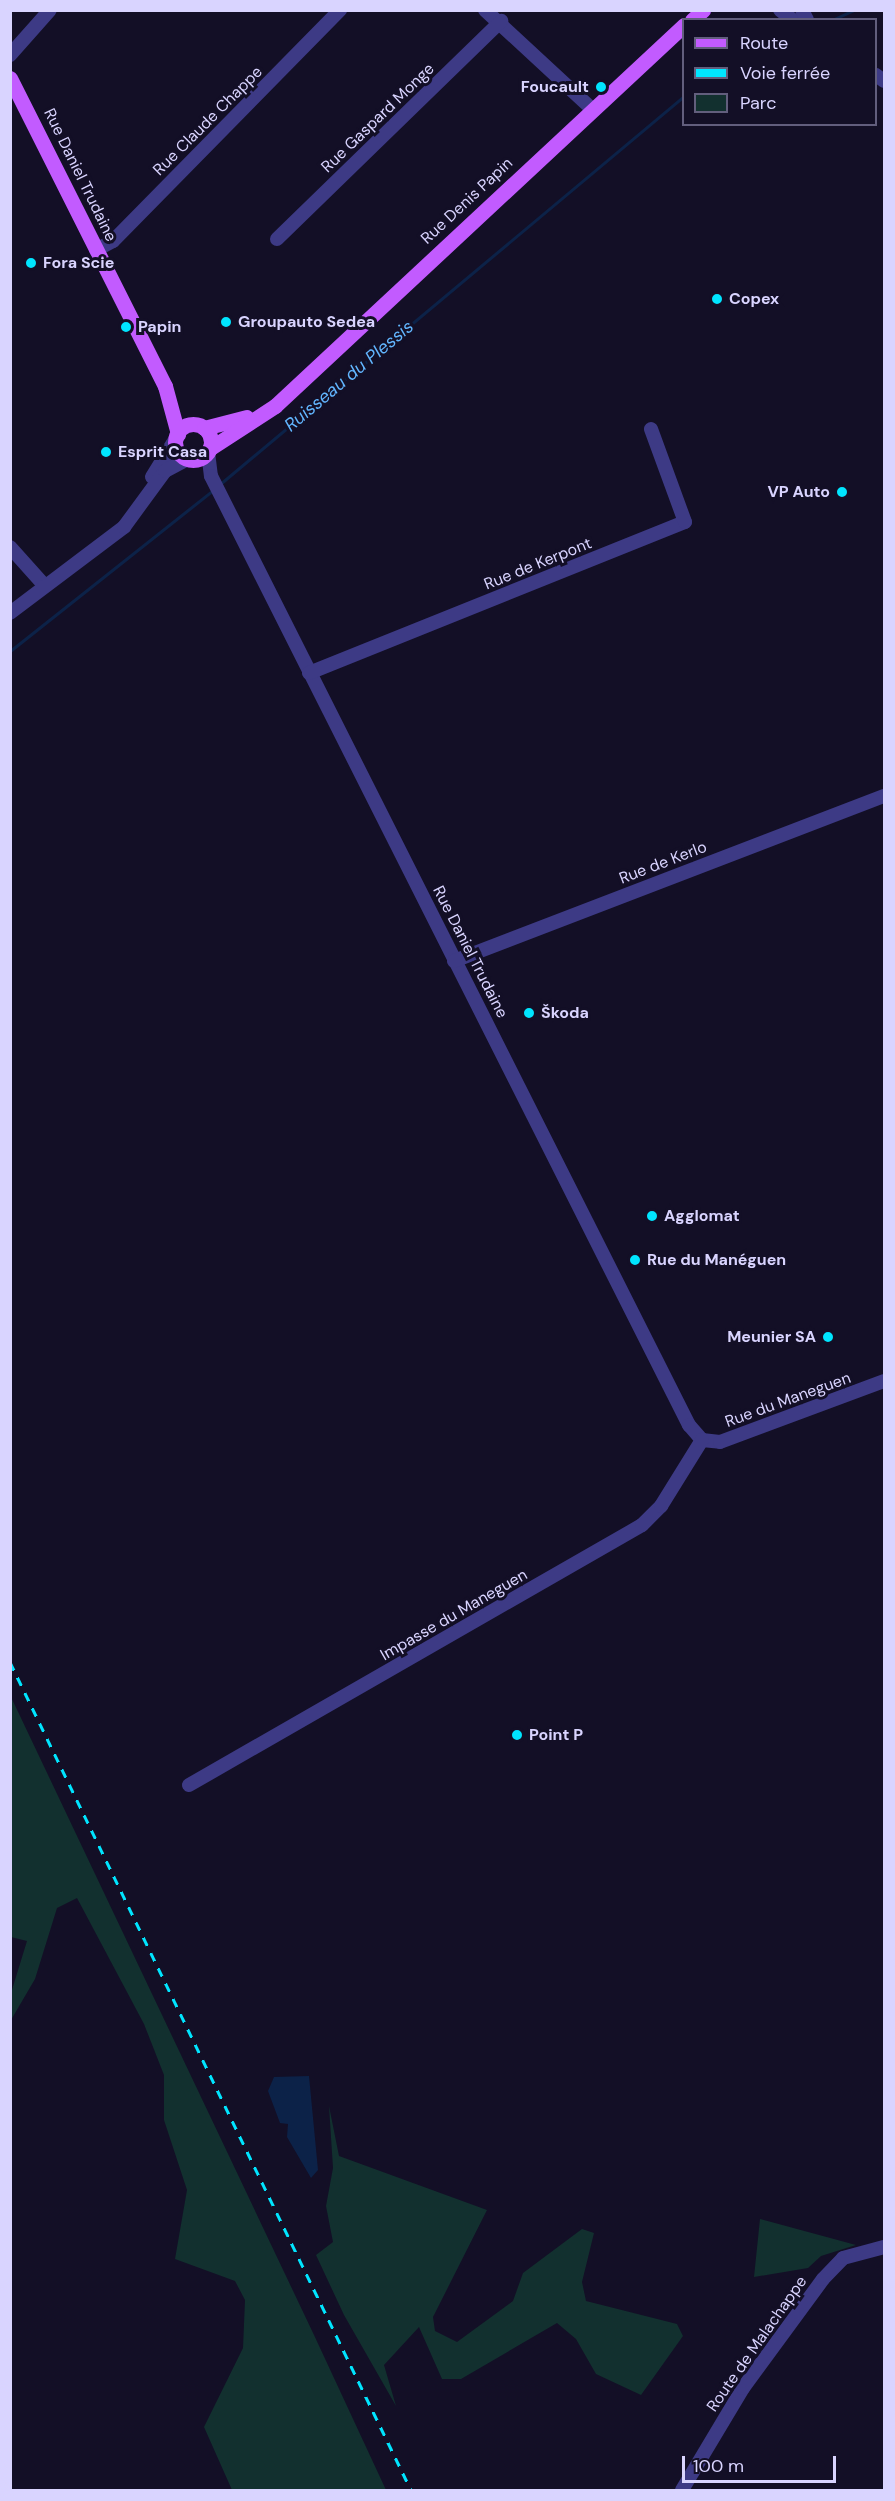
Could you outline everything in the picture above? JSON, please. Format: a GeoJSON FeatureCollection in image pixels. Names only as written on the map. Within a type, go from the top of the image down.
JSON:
{"type":"FeatureCollection","features":[{"type":"Feature","properties":{"kind":"main road","name":"Rue Denis Papin"},"geometry":{"type":"LineString","coordinates":[[209,450],[265,415],[680,29]]}},
{"type":"Feature","properties":{"kind":"main road","name":"Rue Daniel Trudaine"},"geometry":{"type":"LineString","coordinates":[[10,78],[165,386],[177,436]]}},
{"type":"Feature","properties":{"kind":"main road","name":"Rue Daniel Trudaine"},"geometry":{"type":"LineString","coordinates":[[165,386],[201,426]]}},
{"type":"Feature","properties":{"kind":"main road","name":"Rue Denis Papin"},"geometry":{"type":"LineString","coordinates":[[201,426],[243,419],[285,394]]}},
{"type":"Feature","properties":{"kind":"main road"},"geometry":{"type":"LineString","coordinates":[[201,426],[210,438],[209,450],[190,459],[179,453],[177,436],[184,427],[201,426]]}},
{"type":"Feature","properties":{"kind":"street"},"geometry":{"type":"LineString","coordinates":[[10,55],[50,10]]}},
{"type":"Feature","properties":{"kind":"street","name":"Rue Claude Chappe"},"geometry":{"type":"LineString","coordinates":[[96,250],[112,241],[340,10]]}},
{"type":"Feature","properties":{"kind":"street"},"geometry":{"type":"LineString","coordinates":[[780,10],[802,17]]}},
{"type":"Feature","properties":{"kind":"street"},"geometry":{"type":"LineString","coordinates":[[487,11],[501,21],[592,109]]}},
{"type":"Feature","properties":{"kind":"street","name":"Rue Gaspard Monge"},"geometry":{"type":"LineString","coordinates":[[277,238],[501,21]]}},
{"type":"Feature","properties":{"kind":"street","name":"Rue de Kerpont"},"geometry":{"type":"LineString","coordinates":[[309,673],[686,522],[651,429]]}},
{"type":"Feature","properties":{"kind":"street"},"geometry":{"type":"LineString","coordinates":[[141,507],[151,478],[177,436]]}},
{"type":"Feature","properties":{"kind":"street","name":"Rue Daniel Trudaine"},"geometry":{"type":"LineString","coordinates":[[209,450],[211,476],[309,673],[688,1425],[702,1440]]}},
{"type":"Feature","properties":{"kind":"street"},"geometry":{"type":"LineString","coordinates":[[10,613],[124,527],[141,507],[165,471],[190,459]]}},
{"type":"Feature","properties":{"kind":"street","name":"Rue Daniel Trudaine"},"geometry":{"type":"LineString","coordinates":[[190,459],[211,476]]}},
{"type":"Feature","properties":{"kind":"street"},"geometry":{"type":"LineString","coordinates":[[10,547],[45,586]]}},
{"type":"Feature","properties":{"kind":"street","name":"Rue de Kerlo"},"geometry":{"type":"LineString","coordinates":[[454,961],[885,796]]}},
{"type":"Feature","properties":{"kind":"street","name":"Rue du Maneguen"},"geometry":{"type":"LineString","coordinates":[[702,1440],[720,1442],[738,1438],[885,1381]]}},
{"type":"Feature","properties":{"kind":"street","name":"Impasse du Maneguen"},"geometry":{"type":"LineString","coordinates":[[189,1785],[642,1525],[661,1506],[702,1440]]}},
{"type":"Feature","properties":{"kind":"street","name":"Route de Malachappe"},"geometry":{"type":"LineString","coordinates":[[682,2490],[743,2388],[823,2278],[843,2258],[885,2247]]}},
{"type":"Feature","properties":{"kind":"green space"},"geometry":{"type":"Polygon","coordinates":[[[11,1697],[386,2490],[232,2490],[204,2427],[243,2348],[245,2300],[235,2281],[175,2259],[187,2190],[164,2120],[164,2075],[144,2024],[77,1898],[57,1908],[35,1979],[11,2020],[11,1993],[27,1941],[11,1937],[11,1697]]]}},
{"type":"Feature","properties":{"kind":"green space"},"geometry":{"type":"Polygon","coordinates":[[[329,2106],[339,2156],[487,2210],[433,2317],[435,2331],[457,2342],[513,2301],[523,2273],[582,2229],[594,2233],[582,2282],[586,2301],[677,2324],[683,2336],[641,2395],[596,2374],[576,2339],[557,2323],[461,2379],[442,2379],[419,2327],[384,2365],[396,2406],[344,2315],[316,2255],[333,2242],[326,2206],[333,2168],[329,2106]]]}},
{"type":"Feature","properties":{"kind":"green space"},"geometry":{"type":"Polygon","coordinates":[[[760,2219],[856,2245],[821,2256],[808,2268],[754,2277],[760,2219]]]}},
{"type":"Feature","properties":{"kind":"water"},"geometry":{"type":"Polygon","coordinates":[[[309,2076],[318,2170],[311,2178],[287,2137],[288,2124],[280,2123],[268,2091],[274,2077],[309,2076]]]}},
{"type":"Feature","properties":{"kind":"waterway","name":"Ruisseau du Plessis"},"geometry":{"type":"LineString","coordinates":[[836,18],[853,10]]}},
{"type":"Feature","properties":{"kind":"waterway","name":"Ruisseau du Plessis"},"geometry":{"type":"LineString","coordinates":[[220,484],[682,98]]}},
{"type":"Feature","properties":{"kind":"waterway","name":"Ruisseau du Plessis"},"geometry":{"type":"LineString","coordinates":[[10,651],[213,490]]}},
{"type":"Feature","properties":{"kind":"railway"},"geometry":{"type":"LineString","coordinates":[[10,1662],[411,2490]]}},
{"type":"Feature","properties":{"kind":"place","name":"Foucault"},"geometry":{"type":"Point","coordinates":[601,87]}},
{"type":"Feature","properties":{"kind":"place","name":"Fora Scie"},"geometry":{"type":"Point","coordinates":[31,263]}},
{"type":"Feature","properties":{"kind":"place","name":"Copex"},"geometry":{"type":"Point","coordinates":[717,299]}},
{"type":"Feature","properties":{"kind":"place","name":"Groupauto Sedea"},"geometry":{"type":"Point","coordinates":[226,322]}},
{"type":"Feature","properties":{"kind":"place","name":"Papin"},"geometry":{"type":"Point","coordinates":[126,327]}},
{"type":"Feature","properties":{"kind":"place","name":"Esprit Casa"},"geometry":{"type":"Point","coordinates":[106,452]}},
{"type":"Feature","properties":{"kind":"place","name":"VP Auto"},"geometry":{"type":"Point","coordinates":[842,492]}},
{"type":"Feature","properties":{"kind":"place","name":"Škoda"},"geometry":{"type":"Point","coordinates":[529,1013]}},
{"type":"Feature","properties":{"kind":"place","name":"Agglomat"},"geometry":{"type":"Point","coordinates":[652,1216]}},
{"type":"Feature","properties":{"kind":"place","name":"Rue du Manéguen"},"geometry":{"type":"Point","coordinates":[635,1260]}},
{"type":"Feature","properties":{"kind":"place","name":"Meunier SA"},"geometry":{"type":"Point","coordinates":[828,1337]}},
{"type":"Feature","properties":{"kind":"place","name":"Point P"},"geometry":{"type":"Point","coordinates":[517,1735]}}]}
